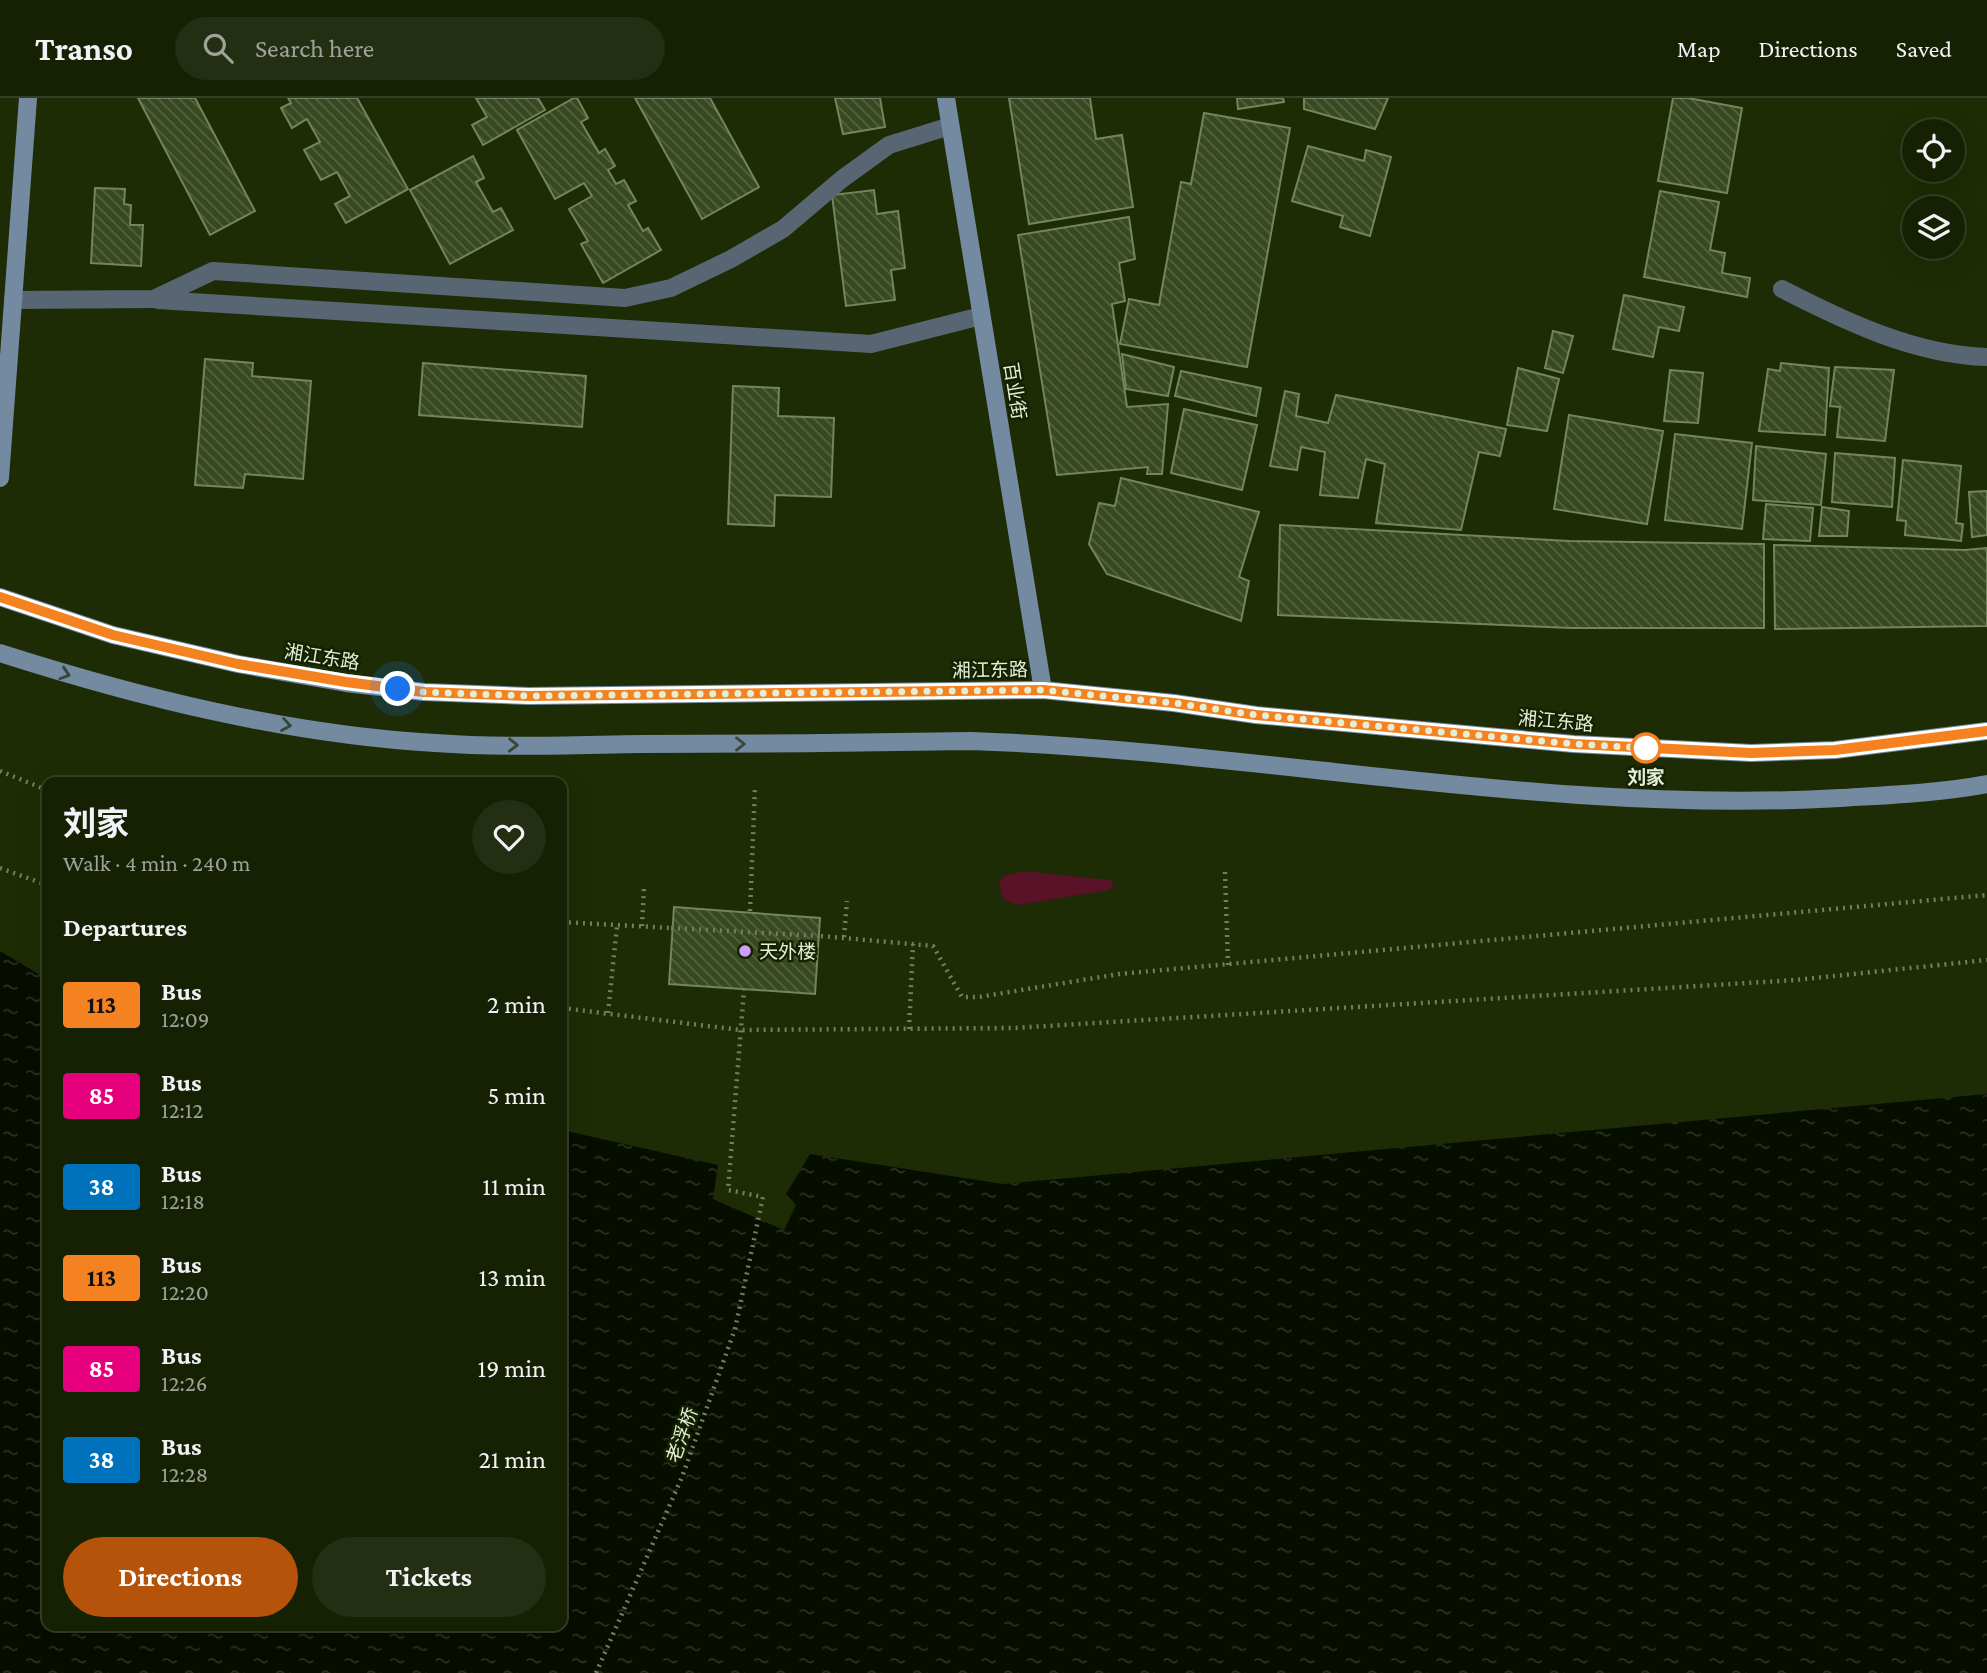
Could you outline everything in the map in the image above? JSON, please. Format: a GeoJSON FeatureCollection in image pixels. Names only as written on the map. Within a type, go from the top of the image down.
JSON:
{"type":"FeatureCollection","features":[{"type":"Feature","properties":{"kind":"main road"},"geometry":{"type":"LineString","coordinates":[[0,478],[28,98]]}},
{"type":"Feature","properties":{"kind":"main road","name":"百业街"},"geometry":{"type":"LineString","coordinates":[[946,98],[1043,690]]}},
{"type":"Feature","properties":{"kind":"main road","name":"湘江东路"},"geometry":{"type":"LineString","coordinates":[[0,597],[113,635],[226,661],[346,682],[424,692],[528,696],[1043,690],[1174,703],[1256,715],[1574,744],[1751,753],[1835,750],[1987,731]]}},
{"type":"Feature","properties":{"kind":"main road"},"geometry":{"type":"LineString","coordinates":[[0,653],[103,685],[224,714],[337,733],[436,744],[971,741],[1044,743],[1189,755],[1562,794],[1678,800],[1782,801],[1881,795],[1987,784]]}},
{"type":"Feature","properties":{"kind":"street"},"geometry":{"type":"LineString","coordinates":[[154,299],[213,271],[625,298],[671,288],[731,259],[783,229],[842,179],[889,145],[950,126]]}},
{"type":"Feature","properties":{"kind":"street"},"geometry":{"type":"LineString","coordinates":[[1782,289],[1842,320],[1906,342],[1961,357],[1987,357]]}},
{"type":"Feature","properties":{"kind":"street"},"geometry":{"type":"LineString","coordinates":[[13,300],[154,299],[871,344],[981,316]]}},
{"type":"Feature","properties":{"kind":"path"},"geometry":{"type":"LineString","coordinates":[[0,771],[42,788]]}},
{"type":"Feature","properties":{"kind":"path"},"geometry":{"type":"LineString","coordinates":[[750,911],[755,788]]}},
{"type":"Feature","properties":{"kind":"path"},"geometry":{"type":"LineString","coordinates":[[0,868],[42,883]]}},
{"type":"Feature","properties":{"kind":"path"},"geometry":{"type":"LineString","coordinates":[[1225,872],[1228,965]]}},
{"type":"Feature","properties":{"kind":"path"},"geometry":{"type":"LineString","coordinates":[[642,926],[644,888]]}},
{"type":"Feature","properties":{"kind":"path"},"geometry":{"type":"LineString","coordinates":[[567,922],[844,937],[933,946],[962,997],[979,997],[1119,974],[1987,895]]}},
{"type":"Feature","properties":{"kind":"path"},"geometry":{"type":"LineString","coordinates":[[844,937],[847,901]]}},
{"type":"Feature","properties":{"kind":"path"},"geometry":{"type":"LineString","coordinates":[[608,1013],[617,926]]}},
{"type":"Feature","properties":{"kind":"path"},"geometry":{"type":"LineString","coordinates":[[909,1029],[913,944]]}},
{"type":"Feature","properties":{"kind":"path"},"geometry":{"type":"LineString","coordinates":[[567,1009],[740,1030],[1014,1028],[1796,979],[1987,960]]}},
{"type":"Feature","properties":{"kind":"path"},"geometry":{"type":"LineString","coordinates":[[740,1030],[744,990]]}},
{"type":"Feature","properties":{"kind":"path","name":"老浮桥"},"geometry":{"type":"LineString","coordinates":[[596,1673],[682,1477],[735,1329],[763,1196],[728,1190],[740,1030]]}},
{"type":"Feature","properties":{"kind":"shaded area"},"geometry":{"type":"Polygon","coordinates":[[[1023,871],[1108,880],[1112,881],[1113,887],[1109,890],[1018,905],[1003,899],[999,883],[1004,876],[1023,871]]]}},
{"type":"Feature","properties":{"kind":"water"},"geometry":{"type":"Polygon","coordinates":[[[0,951],[42,976],[42,1631],[567,1631],[567,1131],[718,1165],[713,1199],[784,1230],[796,1205],[786,1194],[810,1154],[1003,1184],[1987,1094],[1987,1673],[0,1673],[0,951]]]}},
{"type":"Feature","properties":{"kind":"building"},"geometry":{"type":"Polygon","coordinates":[[[138,98],[195,98],[255,211],[210,235],[138,98]]]}},
{"type":"Feature","properties":{"kind":"building"},"geometry":{"type":"Polygon","coordinates":[[[288,98],[357,98],[408,189],[346,223],[335,204],[350,196],[337,172],[321,180],[304,150],[320,142],[307,119],[292,128],[281,108],[291,103],[288,98]]]}},
{"type":"Feature","properties":{"kind":"building"},"geometry":{"type":"Polygon","coordinates":[[[476,98],[538,98],[545,110],[483,145],[472,125],[487,117],[476,98]]]}},
{"type":"Feature","properties":{"kind":"building"},"geometry":{"type":"Polygon","coordinates":[[[577,98],[588,118],[581,122],[599,153],[605,149],[615,166],[608,170],[616,184],[624,180],[636,201],[628,205],[643,231],[648,228],[661,250],[603,283],[581,244],[588,241],[569,209],[592,196],[584,183],[555,199],[517,130],[577,98]]]}},
{"type":"Feature","properties":{"kind":"building"},"geometry":{"type":"Polygon","coordinates":[[[635,98],[710,98],[759,187],[702,219],[635,98]]]}},
{"type":"Feature","properties":{"kind":"building"},"geometry":{"type":"Polygon","coordinates":[[[835,98],[880,98],[885,127],[843,134],[835,98]]]}},
{"type":"Feature","properties":{"kind":"building"},"geometry":{"type":"Polygon","coordinates":[[[1009,98],[1090,98],[1096,139],[1122,135],[1133,207],[1029,224],[1009,98]]]}},
{"type":"Feature","properties":{"kind":"building"},"geometry":{"type":"Polygon","coordinates":[[[1237,98],[1283,98],[1284,102],[1238,109],[1237,98]]]}},
{"type":"Feature","properties":{"kind":"building"},"geometry":{"type":"Polygon","coordinates":[[[1304,98],[1388,98],[1375,129],[1304,109],[1304,98]]]}},
{"type":"Feature","properties":{"kind":"building"},"geometry":{"type":"Polygon","coordinates":[[[1673,98],[1688,98],[1742,108],[1727,193],[1658,181],[1673,98]]]}},
{"type":"Feature","properties":{"kind":"building"},"geometry":{"type":"Polygon","coordinates":[[[1204,113],[1290,128],[1247,367],[1120,344],[1129,299],[1159,305],[1181,182],[1191,184],[1204,113]]]}},
{"type":"Feature","properties":{"kind":"building"},"geometry":{"type":"Polygon","coordinates":[[[1308,146],[1364,161],[1366,150],[1391,157],[1370,236],[1340,227],[1343,216],[1292,201],[1308,146]]]}},
{"type":"Feature","properties":{"kind":"building"},"geometry":{"type":"Polygon","coordinates":[[[473,156],[484,178],[476,182],[493,212],[501,208],[513,230],[450,264],[410,190],[473,156]]]}},
{"type":"Feature","properties":{"kind":"building"},"geometry":{"type":"Polygon","coordinates":[[[95,188],[125,189],[124,204],[131,205],[130,225],[143,225],[141,266],[91,263],[95,188]]]}},
{"type":"Feature","properties":{"kind":"building"},"geometry":{"type":"Polygon","coordinates":[[[874,190],[877,214],[898,211],[905,268],[891,270],[895,300],[846,306],[832,195],[874,190]]]}},
{"type":"Feature","properties":{"kind":"building"},"geometry":{"type":"Polygon","coordinates":[[[1660,191],[1719,202],[1710,250],[1725,253],[1722,273],[1750,278],[1747,297],[1644,277],[1660,191]]]}},
{"type":"Feature","properties":{"kind":"building"},"geometry":{"type":"Polygon","coordinates":[[[1129,217],[1135,259],[1119,263],[1125,301],[1112,304],[1127,407],[1168,404],[1162,474],[1147,474],[1148,467],[1057,475],[1018,235],[1129,217]]]}},
{"type":"Feature","properties":{"kind":"building"},"geometry":{"type":"Polygon","coordinates":[[[1624,295],[1684,307],[1679,331],[1659,327],[1653,357],[1613,349],[1624,295]]]}},
{"type":"Feature","properties":{"kind":"building"},"geometry":{"type":"Polygon","coordinates":[[[1553,331],[1573,336],[1563,373],[1545,368],[1553,331]]]}},
{"type":"Feature","properties":{"kind":"building"},"geometry":{"type":"Polygon","coordinates":[[[1122,354],[1174,367],[1168,396],[1126,389],[1122,354]]]}},
{"type":"Feature","properties":{"kind":"building"},"geometry":{"type":"Polygon","coordinates":[[[205,359],[253,363],[252,376],[311,381],[303,479],[245,474],[243,488],[195,485],[205,359]]]}},
{"type":"Feature","properties":{"kind":"building"},"geometry":{"type":"Polygon","coordinates":[[[423,363],[586,376],[582,427],[419,415],[423,363]]]}},
{"type":"Feature","properties":{"kind":"building"},"geometry":{"type":"Polygon","coordinates":[[[1781,363],[1829,368],[1825,435],[1759,431],[1768,369],[1780,371],[1781,363]]]}},
{"type":"Feature","properties":{"kind":"building"},"geometry":{"type":"Polygon","coordinates":[[[1835,367],[1894,370],[1885,441],[1837,437],[1840,407],[1830,406],[1835,367]]]}},
{"type":"Feature","properties":{"kind":"building"},"geometry":{"type":"Polygon","coordinates":[[[1518,368],[1559,379],[1547,431],[1507,425],[1518,368]]]}},
{"type":"Feature","properties":{"kind":"building"},"geometry":{"type":"Polygon","coordinates":[[[1670,370],[1703,373],[1698,423],[1664,421],[1670,370]]]}},
{"type":"Feature","properties":{"kind":"building"},"geometry":{"type":"Polygon","coordinates":[[[1181,371],[1261,388],[1256,416],[1175,396],[1181,371]]]}},
{"type":"Feature","properties":{"kind":"building"},"geometry":{"type":"Polygon","coordinates":[[[733,386],[779,388],[778,416],[834,418],[831,497],[775,495],[774,526],[728,524],[733,386]]]}},
{"type":"Feature","properties":{"kind":"building"},"geometry":{"type":"Polygon","coordinates":[[[1285,391],[1299,394],[1296,416],[1328,423],[1336,395],[1506,429],[1500,456],[1479,452],[1461,530],[1376,523],[1385,464],[1366,459],[1358,498],[1320,495],[1325,452],[1301,447],[1297,470],[1270,466],[1285,391]]]}},
{"type":"Feature","properties":{"kind":"building"},"geometry":{"type":"Polygon","coordinates":[[[1184,409],[1257,425],[1242,490],[1171,473],[1184,409]]]}},
{"type":"Feature","properties":{"kind":"building"},"geometry":{"type":"Polygon","coordinates":[[[1569,415],[1663,431],[1647,524],[1554,509],[1569,415]]]}},
{"type":"Feature","properties":{"kind":"building"},"geometry":{"type":"Polygon","coordinates":[[[1675,434],[1752,443],[1742,529],[1665,520],[1675,434]]]}},
{"type":"Feature","properties":{"kind":"building"},"geometry":{"type":"Polygon","coordinates":[[[1756,446],[1826,454],[1821,505],[1753,500],[1756,446]]]}},
{"type":"Feature","properties":{"kind":"building"},"geometry":{"type":"Polygon","coordinates":[[[1835,453],[1895,458],[1892,507],[1832,502],[1835,453]]]}},
{"type":"Feature","properties":{"kind":"building"},"geometry":{"type":"Polygon","coordinates":[[[1903,460],[1961,466],[1956,523],[1963,524],[1961,541],[1905,535],[1906,521],[1897,520],[1903,460]]]}},
{"type":"Feature","properties":{"kind":"building"},"geometry":{"type":"Polygon","coordinates":[[[1121,478],[1259,512],[1239,577],[1249,581],[1241,621],[1107,574],[1089,544],[1099,503],[1115,506],[1121,478]]]}},
{"type":"Feature","properties":{"kind":"building"},"geometry":{"type":"Polygon","coordinates":[[[1987,491],[1987,535],[1972,537],[1969,492],[1987,491]]]}},
{"type":"Feature","properties":{"kind":"building"},"geometry":{"type":"Polygon","coordinates":[[[1766,504],[1813,508],[1810,541],[1763,539],[1766,504]]]}},
{"type":"Feature","properties":{"kind":"building"},"geometry":{"type":"Polygon","coordinates":[[[1822,507],[1849,511],[1847,536],[1819,536],[1822,507]]]}},
{"type":"Feature","properties":{"kind":"building"},"geometry":{"type":"Polygon","coordinates":[[[1280,525],[1569,541],[1764,544],[1764,628],[1571,628],[1278,615],[1280,525]]]}},
{"type":"Feature","properties":{"kind":"building"},"geometry":{"type":"Polygon","coordinates":[[[1774,545],[1965,550],[1987,548],[1987,626],[1775,629],[1774,545]]]}},
{"type":"Feature","properties":{"kind":"building","name":"天外楼"},"geometry":{"type":"Polygon","coordinates":[[[674,907],[820,918],[815,994],[669,984],[674,907]]]}},
{"type":"Feature","properties":{"kind":"bus line","name":"113"},"geometry":{"type":"LineString","coordinates":[[0,597],[113,635],[238,664],[424,692],[528,696],[1043,690],[1174,703],[1256,715],[1574,744],[1751,753],[1835,750],[1987,731]]}},
{"type":"Feature","properties":{"kind":"place","name":"刘家"},"geometry":{"type":"Point","coordinates":[1646,748]}},
{"type":"Feature","properties":{"kind":"place","name":"天外楼"},"geometry":{"type":"Point","coordinates":[745,951]}},
{"type":"Feature","properties":{"kind":"route"},"geometry":{"type":"LineString","coordinates":[[398,689],[528,696],[1043,690],[1174,703],[1256,715],[1646,748]]}}]}
